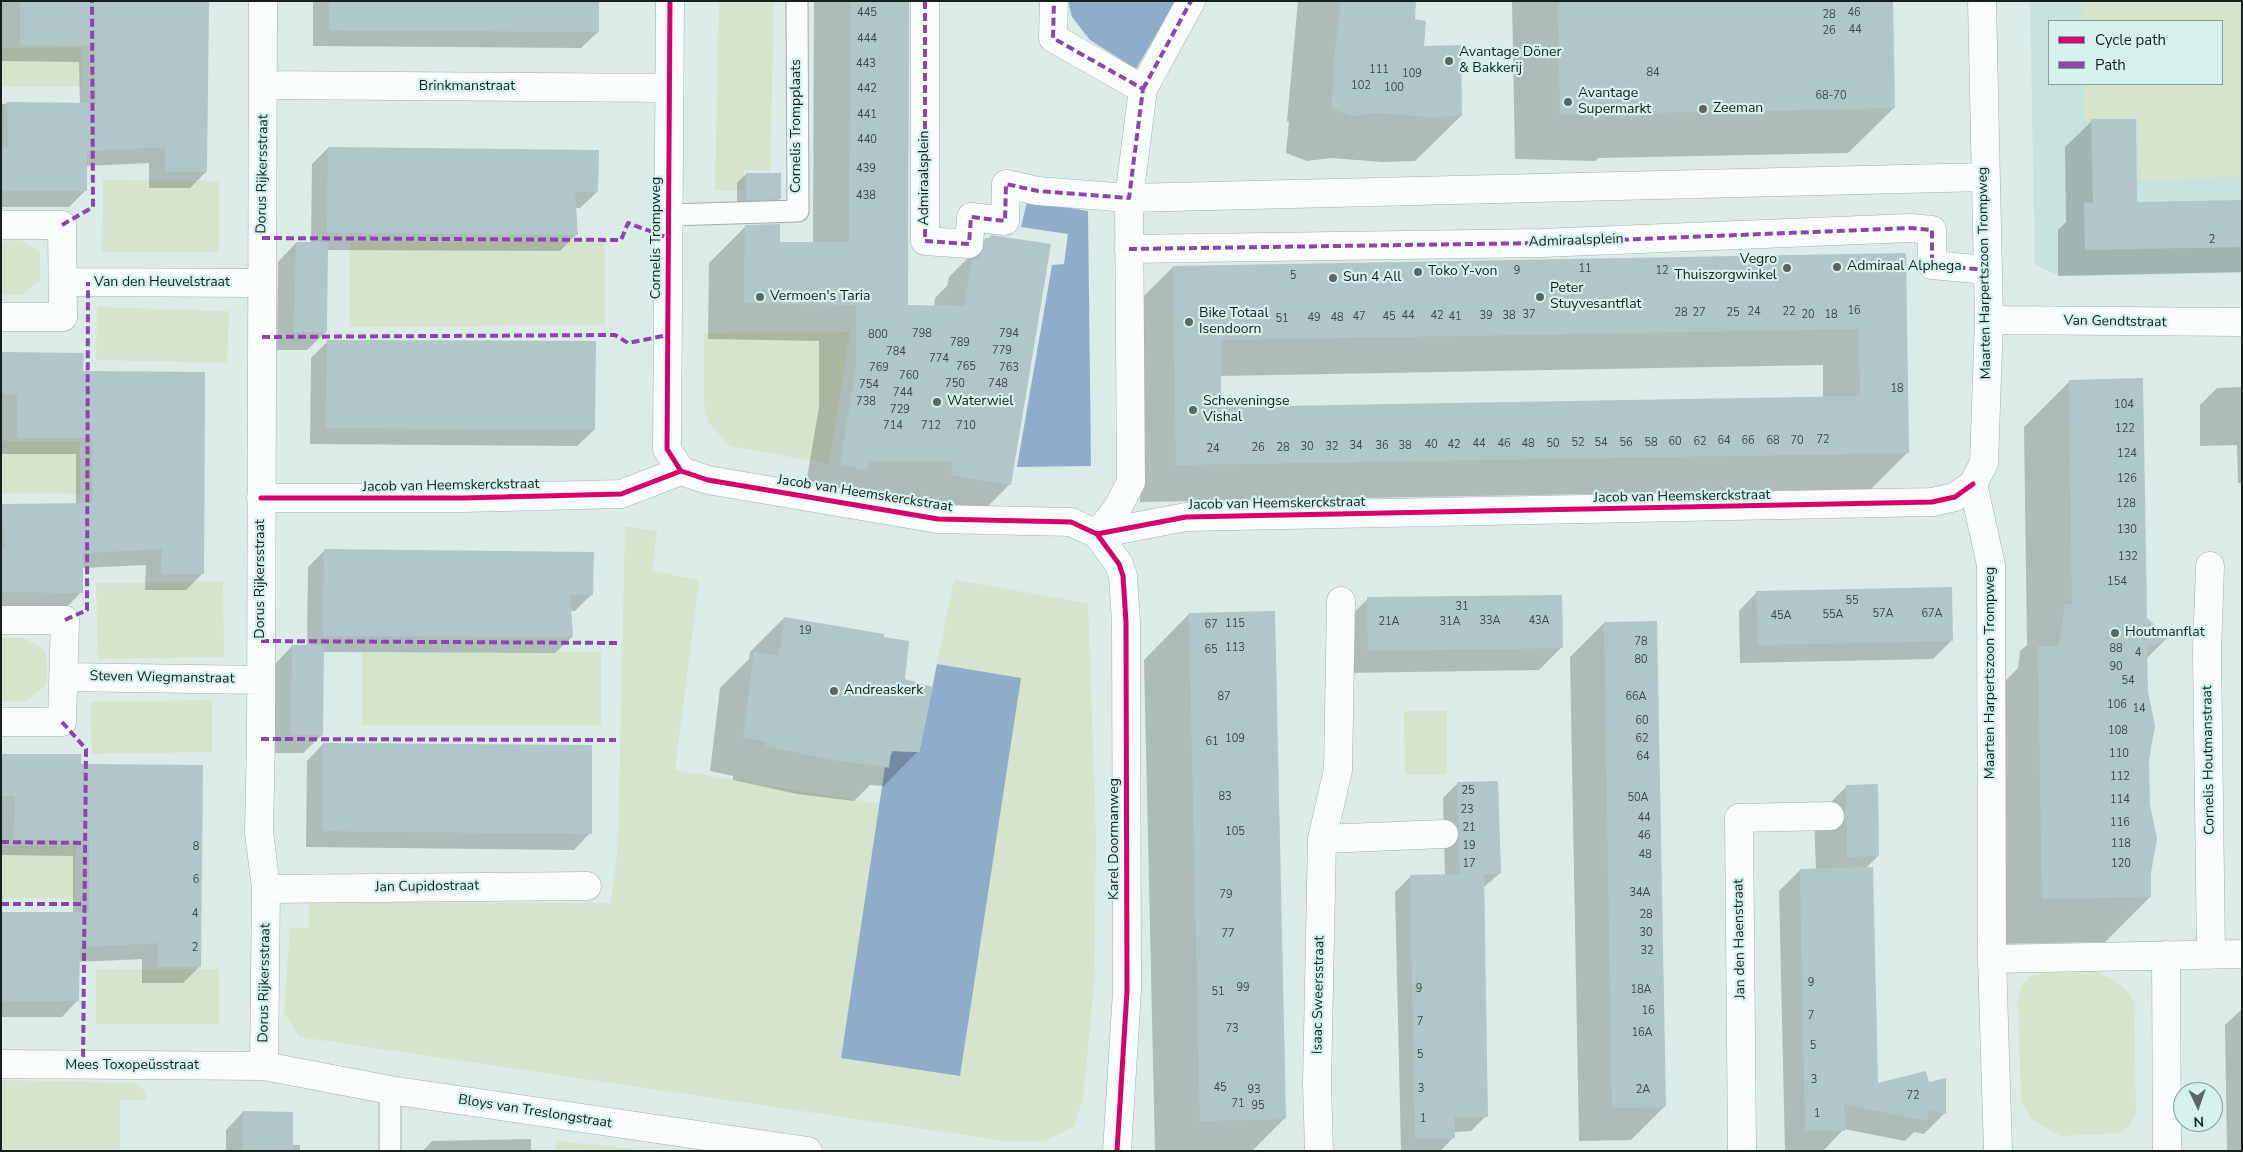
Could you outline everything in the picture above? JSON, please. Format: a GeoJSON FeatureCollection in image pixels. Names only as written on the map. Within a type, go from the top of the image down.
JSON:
{"type":"FeatureCollection","features":[{"type":"Feature","properties":{"kind":"street","name":"Dorus Rijkersstraat"},"geometry":{"type":"LineString","coordinates":[[264,1],[259,832],[266,889],[264,1066]]}},
{"type":"Feature","properties":{"kind":"street","name":"Cornelis Trompweg"},"geometry":{"type":"LineString","coordinates":[[670,1],[667,450],[681,470]]}},
{"type":"Feature","properties":{"kind":"street","name":"Admiraalsplein"},"geometry":{"type":"LineString","coordinates":[[925,1],[925,242],[969,244],[971,217],[1005,221],[1006,184],[1048,192],[1129,198]]}},
{"type":"Feature","properties":{"kind":"street"},"geometry":{"type":"LineString","coordinates":[[1054,1],[1053,38],[1143,89]]}},
{"type":"Feature","properties":{"kind":"street"},"geometry":{"type":"LineString","coordinates":[[1097,534],[1117,508],[1131,482],[1129,198],[1143,89],[1191,1]]}},
{"type":"Feature","properties":{"kind":"street","name":"Maarten Harpertszoon Trompweg"},"geometry":{"type":"LineString","coordinates":[[1982,1],[1989,320],[1984,463],[1973,484],[1991,565],[1992,959],[1998,1151]]}},
{"type":"Feature","properties":{"kind":"street","name":"Brinkmanstraat"},"geometry":{"type":"LineString","coordinates":[[264,85],[669,88]]}},
{"type":"Feature","properties":{"kind":"street"},"geometry":{"type":"LineString","coordinates":[[1129,198],[1985,177]]}},
{"type":"Feature","properties":{"kind":"street"},"geometry":{"type":"LineString","coordinates":[[1,225],[62,225],[63,282],[63,317],[1,317]]}},
{"type":"Feature","properties":{"kind":"street","name":"Admiraalsplein"},"geometry":{"type":"LineString","coordinates":[[1129,249],[1542,243],[1910,228],[1932,230],[1932,265],[1987,270]]}},
{"type":"Feature","properties":{"kind":"street","name":"Van den Heuvelstraat"},"geometry":{"type":"LineString","coordinates":[[63,282],[261,283]]}},
{"type":"Feature","properties":{"kind":"street","name":"Van Gendtstraat"},"geometry":{"type":"LineString","coordinates":[[1989,320],[2242,322]]}},
{"type":"Feature","properties":{"kind":"street","name":"Jacob van Heemskerckstraat"},"geometry":{"type":"LineString","coordinates":[[261,498],[463,498],[621,494],[681,470],[708,480],[938,519],[1071,522],[1097,534],[1186,517],[1932,502],[1955,497],[1973,484]]}},
{"type":"Feature","properties":{"kind":"street","name":"Karel Doormanweg"},"geometry":{"type":"LineString","coordinates":[[1097,534],[1119,564],[1122,576],[1126,622],[1127,992],[1117,1151]]}},
{"type":"Feature","properties":{"kind":"street","name":"Cornelis Houtmanstraat"},"geometry":{"type":"LineString","coordinates":[[2210,566],[2207,652],[2211,954]]}},
{"type":"Feature","properties":{"kind":"street","name":"Isaac Sweersstraat"},"geometry":{"type":"LineString","coordinates":[[1319,1151],[1317,1083],[1322,839],[1338,770],[1341,601]]}},
{"type":"Feature","properties":{"kind":"street"},"geometry":{"type":"LineString","coordinates":[[1,620],[65,620],[62,722],[1,722]]}},
{"type":"Feature","properties":{"kind":"street","name":"Steven Wiegmanstraat"},"geometry":{"type":"LineString","coordinates":[[64,677],[261,680]]}},
{"type":"Feature","properties":{"kind":"street","name":"Jan den Haenstraat"},"geometry":{"type":"LineString","coordinates":[[1742,1151],[1739,818],[1830,816]]}},
{"type":"Feature","properties":{"kind":"street"},"geometry":{"type":"LineString","coordinates":[[1322,839],[1444,834]]}},
{"type":"Feature","properties":{"kind":"street","name":"Jan Cupidostraat"},"geometry":{"type":"LineString","coordinates":[[266,889],[587,886]]}},
{"type":"Feature","properties":{"kind":"street"},"geometry":{"type":"LineString","coordinates":[[1992,959],[2242,954]]}},
{"type":"Feature","properties":{"kind":"street"},"geometry":{"type":"LineString","coordinates":[[2166,955],[2167,1151]]}},
{"type":"Feature","properties":{"kind":"street","name":"Mees Toxopeüsstraat"},"geometry":{"type":"LineString","coordinates":[[1,1064],[264,1066]]}},
{"type":"Feature","properties":{"kind":"street","name":"Bloys van Treslongstraat"},"geometry":{"type":"LineString","coordinates":[[264,1066],[390,1090],[808,1151]]}},
{"type":"Feature","properties":{"kind":"lane","name":"Cornelis Trompplaats"},"geometry":{"type":"LineString","coordinates":[[669,215],[798,212],[797,1]]}},
{"type":"Feature","properties":{"kind":"lane"},"geometry":{"type":"LineString","coordinates":[[390,1090],[390,1151]]}},
{"type":"Feature","properties":{"kind":"shaded area"},"geometry":{"type":"Polygon","coordinates":[[[2030,1],[2242,1],[2242,273],[2060,276],[2035,265],[2030,1]]]}},
{"type":"Feature","properties":{"kind":"green space"},"geometry":{"type":"Polygon","coordinates":[[[719,1],[774,1],[770,171],[744,170],[743,190],[715,190],[719,1]]]}},
{"type":"Feature","properties":{"kind":"green space"},"geometry":{"type":"Polygon","coordinates":[[[2081,1],[2242,1],[2242,177],[2139,180],[2138,117],[2084,119],[2083,85],[2223,85],[2223,20],[2082,20],[2081,1]]]}},
{"type":"Feature","properties":{"kind":"green space"},"geometry":{"type":"Polygon","coordinates":[[[81,47],[81,86],[1,86],[1,48],[81,47]]]}},
{"type":"Feature","properties":{"kind":"green space"},"geometry":{"type":"Polygon","coordinates":[[[103,180],[219,181],[219,252],[102,252],[103,180]]]}},
{"type":"Feature","properties":{"kind":"green space"},"geometry":{"type":"Polygon","coordinates":[[[20,240],[40,251],[40,280],[22,295],[1,295],[1,241],[20,240]]]}},
{"type":"Feature","properties":{"kind":"green space"},"geometry":{"type":"Polygon","coordinates":[[[605,240],[605,325],[350,327],[350,242],[605,240]]]}},
{"type":"Feature","properties":{"kind":"green space"},"geometry":{"type":"Polygon","coordinates":[[[97,307],[229,311],[227,363],[96,360],[97,307]]]}},
{"type":"Feature","properties":{"kind":"green space"},"geometry":{"type":"Polygon","coordinates":[[[850,332],[829,464],[730,446],[708,422],[704,403],[704,333],[850,332]]]}},
{"type":"Feature","properties":{"kind":"green space"},"geometry":{"type":"Polygon","coordinates":[[[1,441],[80,441],[80,494],[1,493],[1,441]]]}},
{"type":"Feature","properties":{"kind":"green space"},"geometry":{"type":"Polygon","coordinates":[[[625,526],[657,531],[652,571],[699,580],[675,770],[880,804],[841,1058],[1021,678],[937,664],[954,580],[1088,603],[1096,838],[1094,986],[1083,1098],[1074,1127],[1044,1141],[1005,1141],[300,1037],[284,1013],[290,928],[309,928],[309,902],[611,903],[618,845],[625,526]]]}},
{"type":"Feature","properties":{"kind":"green space"},"geometry":{"type":"Polygon","coordinates":[[[223,581],[224,657],[98,659],[96,583],[223,581]]]}},
{"type":"Feature","properties":{"kind":"green space"},"geometry":{"type":"Polygon","coordinates":[[[1,638],[24,638],[46,651],[47,684],[26,701],[1,701],[1,638]]]}},
{"type":"Feature","properties":{"kind":"green space"},"geometry":{"type":"Polygon","coordinates":[[[601,652],[601,725],[362,725],[362,653],[601,652]]]}},
{"type":"Feature","properties":{"kind":"green space"},"geometry":{"type":"Polygon","coordinates":[[[212,700],[212,752],[92,754],[90,702],[212,700]]]}},
{"type":"Feature","properties":{"kind":"green space"},"geometry":{"type":"Polygon","coordinates":[[[1404,711],[1447,711],[1447,774],[1405,774],[1404,711]]]}},
{"type":"Feature","properties":{"kind":"green space"},"geometry":{"type":"Polygon","coordinates":[[[1,846],[76,846],[76,899],[1,898],[1,846]]]}},
{"type":"Feature","properties":{"kind":"green space"},"geometry":{"type":"Polygon","coordinates":[[[219,969],[219,1024],[96,1024],[96,970],[219,969]]]}},
{"type":"Feature","properties":{"kind":"green space"},"geometry":{"type":"Polygon","coordinates":[[[2091,969],[2114,980],[2125,989],[2134,1002],[2136,1113],[2130,1125],[2120,1133],[2061,1136],[2031,1119],[2021,1102],[2018,998],[2022,985],[2031,976],[2091,969]]]}},
{"type":"Feature","properties":{"kind":"green space"},"geometry":{"type":"Polygon","coordinates":[[[1,1080],[136,1083],[145,1091],[147,1100],[120,1100],[120,1151],[1,1151],[1,1080]]]}},
{"type":"Feature","properties":{"kind":"green space"},"geometry":{"type":"Polygon","coordinates":[[[556,1141],[653,1151],[556,1151],[556,1141]]]}},
{"type":"Feature","properties":{"kind":"water"},"geometry":{"type":"Polygon","coordinates":[[[1068,1],[1176,1],[1136,69],[1090,40],[1072,17],[1068,1]]]}},
{"type":"Feature","properties":{"kind":"water"},"geometry":{"type":"Polygon","coordinates":[[[1027,201],[1088,211],[1091,466],[1017,467],[1052,265],[1064,264],[1068,234],[1021,227],[1027,201]]]}},
{"type":"Feature","properties":{"kind":"water"},"geometry":{"type":"Polygon","coordinates":[[[937,664],[1021,678],[960,1076],[841,1058],[885,767],[889,768],[889,759],[893,751],[919,752],[937,664]]]}},
{"type":"Feature","properties":{"kind":"building"},"geometry":{"type":"Polygon","coordinates":[[[20,1],[167,3],[167,1],[209,1],[207,172],[165,172],[165,147],[87,151],[87,191],[1,190],[1,147],[9,148],[6,102],[96,103],[95,46],[20,45],[20,1]]]}},
{"type":"Feature","properties":{"kind":"building"},"geometry":{"type":"Polygon","coordinates":[[[329,1],[599,1],[599,32],[329,30],[329,1]]]}},
{"type":"Feature","properties":{"kind":"building"},"geometry":{"type":"Polygon","coordinates":[[[851,1],[909,1],[908,305],[964,306],[972,260],[978,259],[982,252],[985,238],[990,238],[991,235],[1051,244],[1011,485],[951,475],[953,461],[869,461],[867,470],[840,465],[856,369],[856,305],[744,303],[745,225],[780,224],[780,242],[849,242],[851,1]]]}},
{"type":"Feature","properties":{"kind":"building"},"geometry":{"type":"Polygon","coordinates":[[[1341,1],[1416,1],[1415,19],[1426,21],[1424,46],[1461,45],[1462,116],[1428,117],[1377,113],[1353,116],[1331,108],[1334,76],[1332,76],[1341,1]]]}},
{"type":"Feature","properties":{"kind":"building"},"geometry":{"type":"Polygon","coordinates":[[[1558,1],[1893,1],[1895,108],[1642,113],[1642,116],[1560,114],[1558,1]]]}},
{"type":"Feature","properties":{"kind":"building"},"geometry":{"type":"Polygon","coordinates":[[[2091,119],[2136,119],[2137,202],[2242,200],[2242,247],[2085,250],[2084,202],[2093,203],[2091,119]]]}},
{"type":"Feature","properties":{"kind":"building"},"geometry":{"type":"Polygon","coordinates":[[[328,147],[599,150],[598,192],[575,192],[578,235],[327,233],[328,147]]]}},
{"type":"Feature","properties":{"kind":"building"},"geometry":{"type":"Polygon","coordinates":[[[746,173],[781,173],[781,199],[746,200],[746,173]]]}},
{"type":"Feature","properties":{"kind":"building"},"geometry":{"type":"Polygon","coordinates":[[[296,242],[328,242],[327,332],[294,332],[296,242]]]}},
{"type":"Feature","properties":{"kind":"building"},"geometry":{"type":"Polygon","coordinates":[[[1906,253],[1909,453],[1176,465],[1173,266],[1906,253]],[[1859,329],[1221,340],[1221,407],[1860,396],[1859,329]]]}},
{"type":"Feature","properties":{"kind":"building"},"geometry":{"type":"Polygon","coordinates":[[[327,340],[596,341],[595,430],[326,428],[327,340]]]}},
{"type":"Feature","properties":{"kind":"building"},"geometry":{"type":"Polygon","coordinates":[[[1,352],[84,353],[83,371],[205,372],[204,574],[161,574],[162,549],[83,553],[83,593],[1,592],[1,549],[5,549],[2,504],[92,503],[92,438],[17,438],[17,395],[1,394],[1,352]]]}},
{"type":"Feature","properties":{"kind":"building","name":"Houtmanflat"},"geometry":{"type":"Polygon","coordinates":[[[2143,378],[2147,618],[2169,638],[2147,648],[2148,692],[2155,726],[2149,760],[2150,805],[2157,839],[2151,873],[2151,897],[2042,899],[2038,646],[2059,646],[2065,604],[2072,604],[2069,380],[2143,378]]]}},
{"type":"Feature","properties":{"kind":"building"},"geometry":{"type":"Polygon","coordinates":[[[324,549],[594,552],[593,595],[570,595],[573,637],[323,636],[324,549]]]}},
{"type":"Feature","properties":{"kind":"building"},"geometry":{"type":"Polygon","coordinates":[[[1952,587],[1953,641],[1758,645],[1756,591],[1952,587]]]}},
{"type":"Feature","properties":{"kind":"building"},"geometry":{"type":"Polygon","coordinates":[[[1562,595],[1563,648],[1368,651],[1367,597],[1562,595]]]}},
{"type":"Feature","properties":{"kind":"building"},"geometry":{"type":"Polygon","coordinates":[[[1275,611],[1286,1119],[1200,1121],[1189,613],[1275,611]]]}},
{"type":"Feature","properties":{"kind":"building","name":"Andreaskerk"},"geometry":{"type":"Polygon","coordinates":[[[784,617],[884,634],[884,637],[909,641],[905,679],[933,687],[919,752],[891,751],[889,767],[832,760],[766,746],[767,742],[743,737],[754,652],[779,656],[784,617]]]}},
{"type":"Feature","properties":{"kind":"building"},"geometry":{"type":"Polygon","coordinates":[[[1657,621],[1666,1107],[1612,1108],[1604,622],[1657,621]]]}},
{"type":"Feature","properties":{"kind":"building"},"geometry":{"type":"Polygon","coordinates":[[[292,645],[324,645],[323,735],[291,735],[292,645]]]}},
{"type":"Feature","properties":{"kind":"building"},"geometry":{"type":"Polygon","coordinates":[[[323,743],[592,745],[592,834],[322,831],[323,743]]]}},
{"type":"Feature","properties":{"kind":"building"},"geometry":{"type":"Polygon","coordinates":[[[1,754],[81,754],[81,764],[203,765],[201,967],[158,967],[158,943],[80,947],[79,1001],[1,1001],[1,912],[89,912],[89,840],[14,840],[15,796],[1,796],[1,754]]]}},
{"type":"Feature","properties":{"kind":"building"},"geometry":{"type":"Polygon","coordinates":[[[1498,781],[1501,874],[1484,874],[1488,1117],[1454,1117],[1455,1138],[1415,1139],[1410,875],[1460,874],[1457,782],[1498,781]]]}},
{"type":"Feature","properties":{"kind":"building"},"geometry":{"type":"Polygon","coordinates":[[[1878,784],[1879,856],[1847,857],[1846,785],[1878,784]]]}},
{"type":"Feature","properties":{"kind":"building"},"geometry":{"type":"Polygon","coordinates":[[[1873,867],[1878,1083],[1926,1071],[1929,1082],[1946,1078],[1946,1114],[1929,1110],[1927,1121],[1844,1104],[1845,1131],[1805,1131],[1800,869],[1873,867]]]}},
{"type":"Feature","properties":{"kind":"building"},"geometry":{"type":"Polygon","coordinates":[[[243,1111],[293,1112],[293,1151],[243,1151],[243,1111]]]}},
{"type":"Feature","properties":{"kind":"marked path"},"geometry":{"type":"LineString","coordinates":[[62,225],[93,207],[92,1]]}},
{"type":"Feature","properties":{"kind":"marked path"},"geometry":{"type":"LineString","coordinates":[[925,1],[925,241],[969,244],[971,217],[1005,221],[1006,184],[1038,191],[1129,198],[1143,89],[1053,38],[1054,1]]}},
{"type":"Feature","properties":{"kind":"marked path"},"geometry":{"type":"LineString","coordinates":[[1143,89],[1191,1]]}},
{"type":"Feature","properties":{"kind":"marked path"},"geometry":{"type":"LineString","coordinates":[[262,238],[621,240],[628,223],[669,238]]}},
{"type":"Feature","properties":{"kind":"marked path"},"geometry":{"type":"LineString","coordinates":[[1129,249],[1542,243],[1910,228],[1932,230],[1932,265],[1987,270]]}},
{"type":"Feature","properties":{"kind":"marked path"},"geometry":{"type":"LineString","coordinates":[[65,620],[87,610],[88,282]]}},
{"type":"Feature","properties":{"kind":"marked path"},"geometry":{"type":"LineString","coordinates":[[262,337],[615,335],[628,343],[668,335]]}},
{"type":"Feature","properties":{"kind":"marked path"},"geometry":{"type":"LineString","coordinates":[[261,641],[617,643]]}},
{"type":"Feature","properties":{"kind":"marked path"},"geometry":{"type":"LineString","coordinates":[[62,722],[86,749],[83,1065]]}},
{"type":"Feature","properties":{"kind":"marked path"},"geometry":{"type":"LineString","coordinates":[[261,739],[616,740]]}},
{"type":"Feature","properties":{"kind":"marked path"},"geometry":{"type":"LineString","coordinates":[[1,842],[85,843]]}},
{"type":"Feature","properties":{"kind":"marked path"},"geometry":{"type":"LineString","coordinates":[[1,904],[84,904]]}},
{"type":"Feature","properties":{"kind":"cycle path"},"geometry":{"type":"LineString","coordinates":[[670,1],[667,449],[681,471]]}},
{"type":"Feature","properties":{"kind":"cycle path"},"geometry":{"type":"LineString","coordinates":[[261,498],[463,498],[621,494],[681,471],[708,480],[938,519],[1071,522],[1097,534],[1186,517],[1932,502],[1955,497],[1973,484]]}},
{"type":"Feature","properties":{"kind":"cycle path"},"geometry":{"type":"LineString","coordinates":[[1097,534],[1119,564],[1123,576],[1126,622],[1127,991],[1117,1151]]}},
{"type":"Feature","properties":{"kind":"place","name":"Avantage Döner & Bakkerij"},"geometry":{"type":"Point","coordinates":[1449,61]}},
{"type":"Feature","properties":{"kind":"place","name":"Avantage Supermarkt"},"geometry":{"type":"Point","coordinates":[1568,102]}},
{"type":"Feature","properties":{"kind":"place","name":"Zeeman"},"geometry":{"type":"Point","coordinates":[1703,109]}},
{"type":"Feature","properties":{"kind":"place","name":"Admiraal Alphega"},"geometry":{"type":"Point","coordinates":[1837,267]}},
{"type":"Feature","properties":{"kind":"place","name":"Vegro Thuiszorgwinkel"},"geometry":{"type":"Point","coordinates":[1787,268]}},
{"type":"Feature","properties":{"kind":"place","name":"Toko Y-von"},"geometry":{"type":"Point","coordinates":[1418,272]}},
{"type":"Feature","properties":{"kind":"place","name":"Sun 4 All"},"geometry":{"type":"Point","coordinates":[1333,278]}},
{"type":"Feature","properties":{"kind":"place","name":"Vermoen's Taria"},"geometry":{"type":"Point","coordinates":[760,297]}},
{"type":"Feature","properties":{"kind":"place","name":"Peter Stuyvesantflat"},"geometry":{"type":"Point","coordinates":[1540,297]}},
{"type":"Feature","properties":{"kind":"place","name":"Bike Totaal Isendoorn"},"geometry":{"type":"Point","coordinates":[1189,322]}},
{"type":"Feature","properties":{"kind":"place","name":"Waterwiel"},"geometry":{"type":"Point","coordinates":[937,402]}},
{"type":"Feature","properties":{"kind":"place","name":"Scheveningse Vishal"},"geometry":{"type":"Point","coordinates":[1193,410]}},
{"type":"Feature","properties":{"kind":"place","name":"Houtmanflat"},"geometry":{"type":"Point","coordinates":[2115,633]}},
{"type":"Feature","properties":{"kind":"place","name":"Andreaskerk"},"geometry":{"type":"Point","coordinates":[834,691]}}]}
